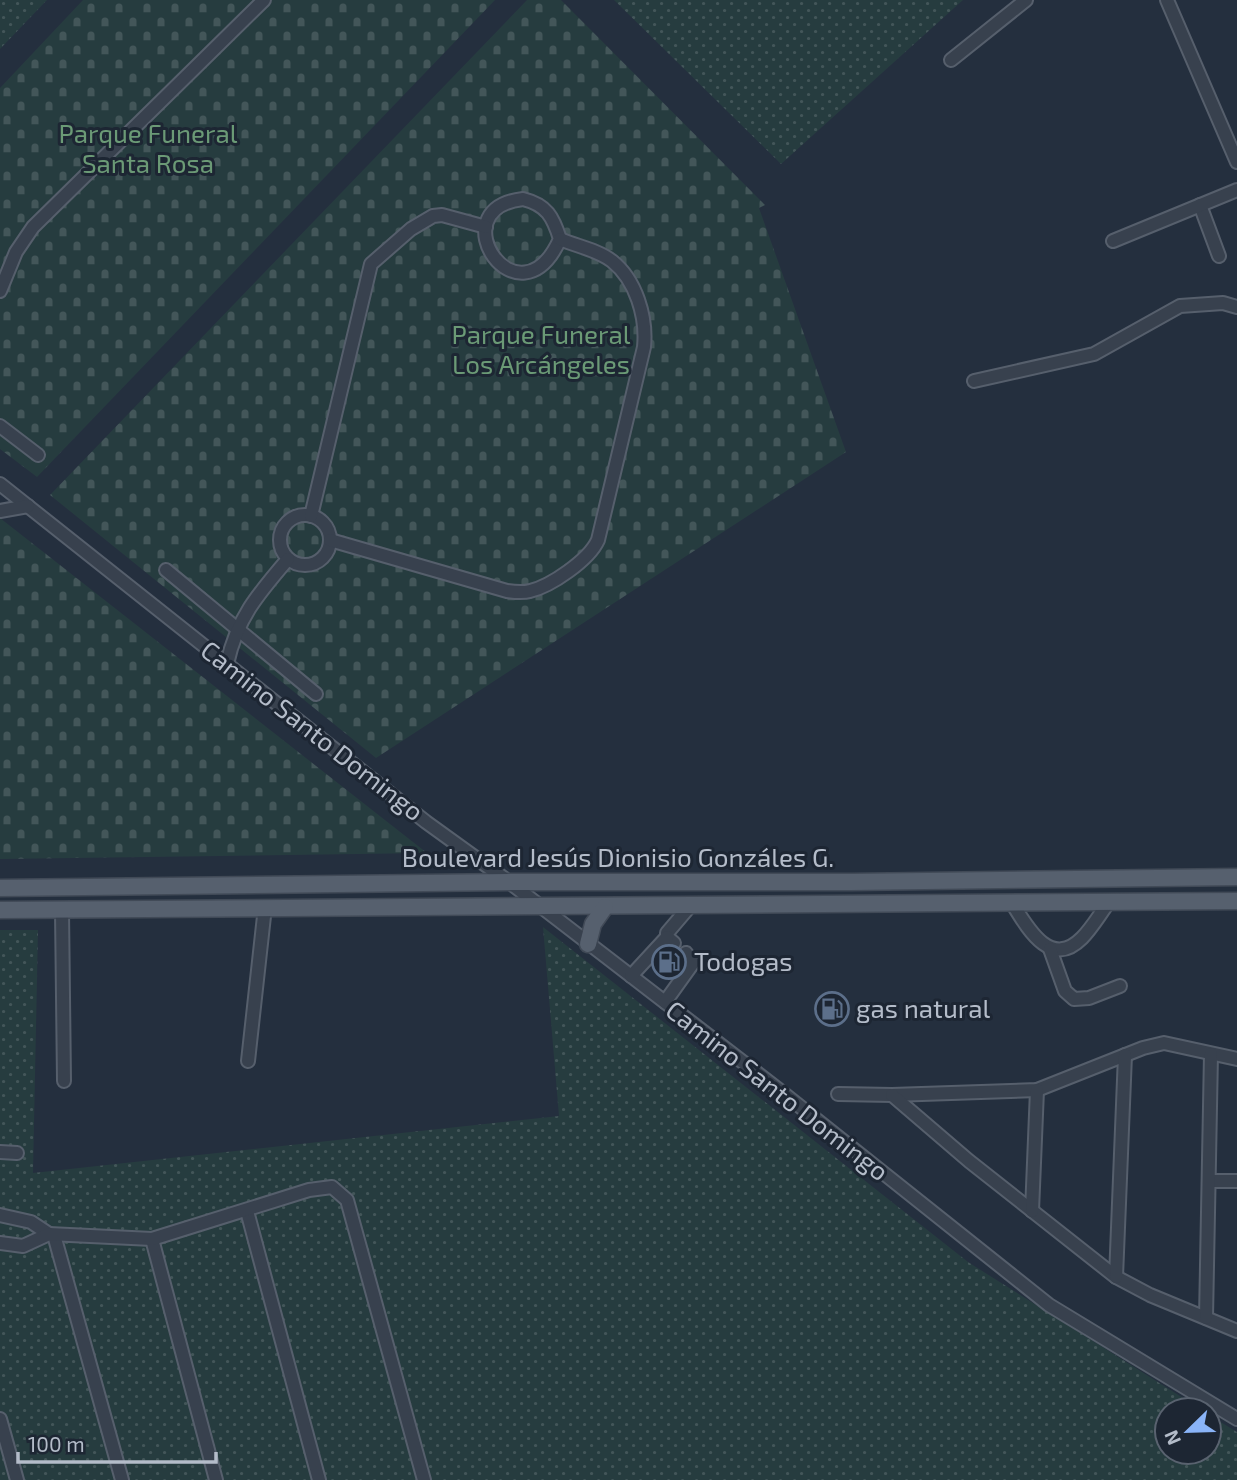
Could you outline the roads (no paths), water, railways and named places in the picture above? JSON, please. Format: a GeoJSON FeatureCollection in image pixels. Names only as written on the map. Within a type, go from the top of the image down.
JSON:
{"type":"FeatureCollection","features":[{"type":"Feature","properties":{"kind":"main road","name":"Boulevard Jesús Dionisio Gonzáles G."},"geometry":{"type":"LineString","coordinates":[[0,888],[1237,877]]}},
{"type":"Feature","properties":{"kind":"main road","name":"Boulevard Jesús Dionisio Gonzáles G."},"geometry":{"type":"LineString","coordinates":[[0,911],[1237,901]]}},
{"type":"Feature","properties":{"kind":"main road"},"geometry":{"type":"LineString","coordinates":[[589,944],[593,924],[605,907]]}},
{"type":"Feature","properties":{"kind":"street"},"geometry":{"type":"LineString","coordinates":[[0,291],[16,252],[33,227],[264,0]]}},
{"type":"Feature","properties":{"kind":"street"},"geometry":{"type":"LineString","coordinates":[[951,60],[1026,0]]}},
{"type":"Feature","properties":{"kind":"street"},"geometry":{"type":"LineString","coordinates":[[1167,0],[1233,140],[1237,162]]}},
{"type":"Feature","properties":{"kind":"street"},"geometry":{"type":"LineString","coordinates":[[1113,241],[1237,190]]}},
{"type":"Feature","properties":{"kind":"street"},"geometry":{"type":"LineString","coordinates":[[523,199],[536,202],[546,209],[554,219],[560,239],[553,255],[545,264],[535,270],[513,271],[502,267],[487,250],[486,227],[491,215],[500,206],[523,199]]}},
{"type":"Feature","properties":{"kind":"street"},"geometry":{"type":"LineString","coordinates":[[1200,205],[1219,256]]}},
{"type":"Feature","properties":{"kind":"street"},"geometry":{"type":"LineString","coordinates":[[311,516],[371,264],[411,229],[433,216],[442,215],[486,227]]}},
{"type":"Feature","properties":{"kind":"street"},"geometry":{"type":"LineString","coordinates":[[330,540],[518,592],[544,585],[590,554],[598,540],[640,360],[645,320],[629,281],[613,261],[560,239]]}},
{"type":"Feature","properties":{"kind":"street"},"geometry":{"type":"LineString","coordinates":[[974,381],[1094,355],[1181,306],[1223,303],[1237,307]]}},
{"type":"Feature","properties":{"kind":"street"},"geometry":{"type":"LineString","coordinates":[[0,426],[38,455]]}},
{"type":"Feature","properties":{"kind":"street","name":"Camino Santo Domingo"},"geometry":{"type":"LineString","coordinates":[[0,484],[426,822],[665,1002],[1049,1305],[1237,1419]]}},
{"type":"Feature","properties":{"kind":"street"},"geometry":{"type":"LineString","coordinates":[[0,512],[28,506]]}},
{"type":"Feature","properties":{"kind":"street"},"geometry":{"type":"LineString","coordinates":[[311,516],[324,524],[330,540],[329,548],[319,562],[303,566],[288,559],[280,545],[283,528],[294,517],[311,516]]}},
{"type":"Feature","properties":{"kind":"street"},"geometry":{"type":"LineString","coordinates":[[226,664],[237,627],[254,598],[288,559]]}},
{"type":"Feature","properties":{"kind":"street"},"geometry":{"type":"LineString","coordinates":[[166,570],[316,694]]}},
{"type":"Feature","properties":{"kind":"street"},"geometry":{"type":"LineString","coordinates":[[1050,949],[1062,949],[1081,938],[1109,902]]}},
{"type":"Feature","properties":{"kind":"street"},"geometry":{"type":"LineString","coordinates":[[1012,903],[1032,933],[1050,949],[1065,991],[1073,999],[1088,998],[1120,986]]}},
{"type":"Feature","properties":{"kind":"street"},"geometry":{"type":"LineString","coordinates":[[631,976],[671,940],[669,930],[690,906]]}},
{"type":"Feature","properties":{"kind":"street"},"geometry":{"type":"LineString","coordinates":[[248,1061],[265,907]]}},
{"type":"Feature","properties":{"kind":"street"},"geometry":{"type":"LineString","coordinates":[[62,911],[64,1081]]}},
{"type":"Feature","properties":{"kind":"street"},"geometry":{"type":"LineString","coordinates":[[665,1002],[693,963],[686,953]]}},
{"type":"Feature","properties":{"kind":"street"},"geometry":{"type":"LineString","coordinates":[[838,1094],[1037,1090],[1143,1048],[1164,1044],[1237,1059]]}},
{"type":"Feature","properties":{"kind":"street"},"geometry":{"type":"LineString","coordinates":[[1206,1318],[1212,1054]]}},
{"type":"Feature","properties":{"kind":"street"},"geometry":{"type":"LineString","coordinates":[[1116,1277],[1125,1055]]}},
{"type":"Feature","properties":{"kind":"street"},"geometry":{"type":"LineString","coordinates":[[1032,1211],[1037,1090]]}},
{"type":"Feature","properties":{"kind":"street"},"geometry":{"type":"LineString","coordinates":[[892,1095],[969,1161],[1116,1277],[1150,1295],[1237,1331]]}},
{"type":"Feature","properties":{"kind":"street"},"geometry":{"type":"LineString","coordinates":[[0,1153],[17,1153]]}},
{"type":"Feature","properties":{"kind":"street"},"geometry":{"type":"LineString","coordinates":[[1210,1181],[1237,1181]]}},
{"type":"Feature","properties":{"kind":"street"},"geometry":{"type":"LineString","coordinates":[[0,1243],[23,1245],[52,1235],[152,1240],[309,1190],[332,1187],[347,1199],[424,1480]]}},
{"type":"Feature","properties":{"kind":"street"},"geometry":{"type":"LineString","coordinates":[[247,1211],[320,1480]]}},
{"type":"Feature","properties":{"kind":"street"},"geometry":{"type":"LineString","coordinates":[[0,1215],[31,1222],[52,1235],[122,1480]]}},
{"type":"Feature","properties":{"kind":"street"},"geometry":{"type":"LineString","coordinates":[[152,1240],[216,1480]]}},
{"type":"Feature","properties":{"kind":"street"},"geometry":{"type":"LineString","coordinates":[[0,1419],[17,1480]]}},
{"type":"Feature","properties":{"kind":"place","name":"Todogas"},"geometry":{"type":"Point","coordinates":[669,962]}},
{"type":"Feature","properties":{"kind":"place","name":"gas natural"},"geometry":{"type":"Point","coordinates":[832,1009]}},
{"type":"Feature","properties":{"kind":"park label","name":"Parque Funeral Santa Rosa"},"geometry":{"type":"Point","coordinates":[148,149]}},
{"type":"Feature","properties":{"kind":"park label","name":"Parque Funeral Los Arcángeles"},"geometry":{"type":"Point","coordinates":[541,350]}}]}
